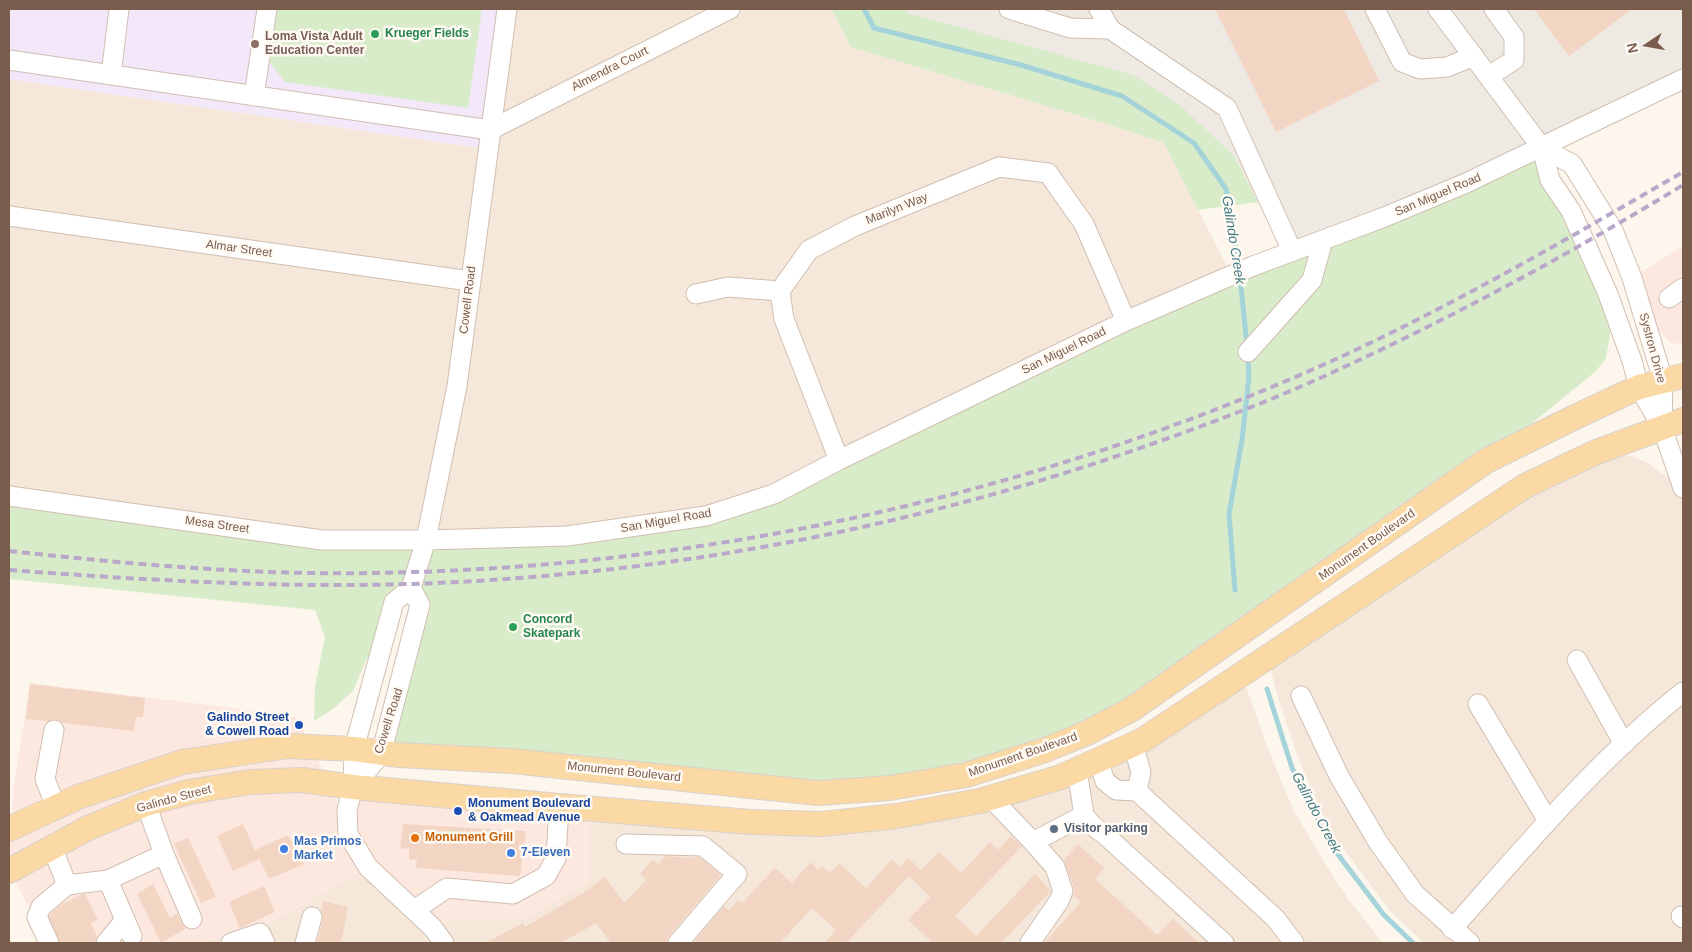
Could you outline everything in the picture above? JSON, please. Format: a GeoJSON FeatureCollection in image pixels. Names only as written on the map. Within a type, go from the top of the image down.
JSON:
{"type":"FeatureCollection","features":[{"type":"Feature","properties":{"kind":"main road","name":"Monument Boulevard"},"geometry":{"type":"LineString","coordinates":[[354,749],[381,754],[512,761],[818,792],[890,788],[966,775],[1045,750],[1087,733],[1132,709],[1486,461],[1640,387],[1673,378]]}},
{"type":"Feature","properties":{"kind":"main road"},"geometry":{"type":"LineString","coordinates":[[353,787],[751,822],[822,824],[898,816],[991,798],[1061,777],[1144,740],[1525,486],[1594,453],[1673,423]]}},
{"type":"Feature","properties":{"kind":"main road"},"geometry":{"type":"LineString","coordinates":[[9,829],[78,797],[182,762],[288,746],[354,749]]}},
{"type":"Feature","properties":{"kind":"main road","name":"Galindo Street"},"geometry":{"type":"LineString","coordinates":[[9,871],[88,828],[146,804],[189,792],[250,782],[302,780],[353,787]]}},
{"type":"Feature","properties":{"kind":"street"},"geometry":{"type":"LineString","coordinates":[[111,75],[119,9]]}},
{"type":"Feature","properties":{"kind":"street"},"geometry":{"type":"LineString","coordinates":[[254,96],[266,9]]}},
{"type":"Feature","properties":{"kind":"street","name":"Cowell Road"},"geometry":{"type":"LineString","coordinates":[[353,787],[354,749],[394,602],[411,588],[426,540],[457,386],[507,9]]}},
{"type":"Feature","properties":{"kind":"street","name":"Almendra Court"},"geometry":{"type":"LineString","coordinates":[[490,130],[730,9]]}},
{"type":"Feature","properties":{"kind":"street"},"geometry":{"type":"LineString","coordinates":[[1009,9],[1070,28],[1110,29]]}},
{"type":"Feature","properties":{"kind":"street"},"geometry":{"type":"LineString","coordinates":[[1100,9],[1110,29],[1227,108],[1292,251]]}},
{"type":"Feature","properties":{"kind":"street"},"geometry":{"type":"LineString","coordinates":[[1375,9],[1402,62],[1420,69],[1447,67],[1474,56]]}},
{"type":"Feature","properties":{"kind":"street","name":"Systron Drive"},"geometry":{"type":"LineString","coordinates":[[1438,9],[1542,148],[1550,180],[1571,211],[1608,294],[1640,387],[1673,423]]}},
{"type":"Feature","properties":{"kind":"street"},"geometry":{"type":"LineString","coordinates":[[1489,76],[1514,60],[1514,36],[1494,9]]}},
{"type":"Feature","properties":{"kind":"street"},"geometry":{"type":"LineString","coordinates":[[9,60],[490,130]]}},
{"type":"Feature","properties":{"kind":"street","name":"San Miguel Road"},"geometry":{"type":"LineString","coordinates":[[426,540],[567,536],[706,516],[774,494],[839,460],[1126,321],[1253,266],[1382,218],[1464,184],[1683,79]]}},
{"type":"Feature","properties":{"kind":"street","name":"Systron Drive"},"geometry":{"type":"LineString","coordinates":[[1542,148],[1572,164],[1613,230],[1673,378],[1673,423]]}},
{"type":"Feature","properties":{"kind":"street","name":"Marilyn Way"},"geometry":{"type":"LineString","coordinates":[[780,291],[809,250],[855,226],[999,167],[1048,173],[1084,224],[1126,321]]}},
{"type":"Feature","properties":{"kind":"street","name":"Almar Street"},"geometry":{"type":"LineString","coordinates":[[9,216],[470,281]]}},
{"type":"Feature","properties":{"kind":"street"},"geometry":{"type":"LineString","coordinates":[[1248,352],[1312,280],[1322,240]]}},
{"type":"Feature","properties":{"kind":"street"},"geometry":{"type":"LineString","coordinates":[[696,294],[728,287],[780,291],[784,319],[839,460]]}},
{"type":"Feature","properties":{"kind":"street"},"geometry":{"type":"LineString","coordinates":[[1673,423],[1683,488]]}},
{"type":"Feature","properties":{"kind":"street","name":"Mesa Street"},"geometry":{"type":"LineString","coordinates":[[9,496],[322,540],[426,540]]}},
{"type":"Feature","properties":{"kind":"street","name":"Cowell Road"},"geometry":{"type":"LineString","coordinates":[[353,787],[381,754],[420,605],[411,588]]}},
{"type":"Feature","properties":{"kind":"street"},"geometry":{"type":"LineString","coordinates":[[1577,660],[1624,744]]}},
{"type":"Feature","properties":{"kind":"street"},"geometry":{"type":"LineString","coordinates":[[1452,929],[1548,821],[1624,744],[1683,692]]}},
{"type":"Feature","properties":{"kind":"street"},"geometry":{"type":"LineString","coordinates":[[1301,696],[1339,776],[1378,842],[1415,894],[1452,929],[1470,943]]}},
{"type":"Feature","properties":{"kind":"street"},"geometry":{"type":"LineString","coordinates":[[1478,704],[1548,821]]}},
{"type":"Feature","properties":{"kind":"street"},"geometry":{"type":"LineString","coordinates":[[54,730],[45,779],[56,807]]}},
{"type":"Feature","properties":{"kind":"street"},"geometry":{"type":"LineString","coordinates":[[1133,745],[1141,772],[1137,791]]}},
{"type":"Feature","properties":{"kind":"street"},"geometry":{"type":"LineString","coordinates":[[1098,760],[1105,781],[1116,790],[1137,791],[1276,919],[1294,943]]}},
{"type":"Feature","properties":{"kind":"street"},"geometry":{"type":"LineString","coordinates":[[1077,770],[1084,816],[1224,943]]}},
{"type":"Feature","properties":{"kind":"street"},"geometry":{"type":"LineString","coordinates":[[353,787],[347,810],[348,834],[368,867],[433,928],[444,943]]}},
{"type":"Feature","properties":{"kind":"street"},"geometry":{"type":"LineString","coordinates":[[991,798],[1055,867],[1063,891],[1030,943]]}},
{"type":"Feature","properties":{"kind":"street"},"geometry":{"type":"LineString","coordinates":[[146,804],[164,854],[192,919]]}},
{"type":"Feature","properties":{"kind":"street"},"geometry":{"type":"LineString","coordinates":[[414,910],[447,888],[513,894],[546,876],[556,858],[559,806]]}},
{"type":"Feature","properties":{"kind":"street"},"geometry":{"type":"LineString","coordinates":[[1033,842],[1084,816]]}},
{"type":"Feature","properties":{"kind":"street"},"geometry":{"type":"LineString","coordinates":[[626,844],[703,846],[737,874],[678,943]]}},
{"type":"Feature","properties":{"kind":"street"},"geometry":{"type":"LineString","coordinates":[[52,847],[67,884]]}},
{"type":"Feature","properties":{"kind":"street"},"geometry":{"type":"LineString","coordinates":[[50,943],[37,918],[41,907],[67,884],[108,880],[164,854]]}},
{"type":"Feature","properties":{"kind":"street"},"geometry":{"type":"LineString","coordinates":[[106,943],[128,928],[108,880]]}},
{"type":"Feature","properties":{"kind":"street"},"geometry":{"type":"LineString","coordinates":[[305,943],[312,917]]}},
{"type":"Feature","properties":{"kind":"street"},"geometry":{"type":"LineString","coordinates":[[231,943],[260,933],[265,943]]}},
{"type":"Feature","properties":{"kind":"shaded area","name":"Loma Vista Adult Education Center"},"geometry":{"type":"Polygon","coordinates":[[[9,9],[507,9],[488,149],[9,79],[9,9]]]}},
{"type":"Feature","properties":{"kind":"shaded area"},"geometry":{"type":"Polygon","coordinates":[[[507,9],[831,9],[851,47],[1164,143],[1232,276],[774,494],[567,536],[322,540],[9,496],[9,79],[487,149],[507,9]]]}},
{"type":"Feature","properties":{"kind":"shaded area"},"geometry":{"type":"Polygon","coordinates":[[[905,9],[1683,9],[1683,79],[1292,251],[1258,202],[1234,156],[908,13],[905,9]]]}},
{"type":"Feature","properties":{"kind":"shaded area"},"geometry":{"type":"Polygon","coordinates":[[[1683,246],[1683,344],[1671,343],[1655,327],[1632,278],[1683,246]]]}},
{"type":"Feature","properties":{"kind":"shaded area"},"geometry":{"type":"Polygon","coordinates":[[[1617,456],[1631,456],[1648,463],[1683,490],[1683,943],[1424,943],[1391,912],[1330,831],[1299,760],[1278,698],[1268,658],[1525,486],[1617,456]]]}},
{"type":"Feature","properties":{"kind":"shaded area"},"geometry":{"type":"Polygon","coordinates":[[[1242,675],[1268,749],[1293,809],[1322,859],[1349,900],[1383,943],[202,943],[274,921],[368,867],[433,928],[452,918],[525,920],[589,823],[591,809],[822,824],[1061,777],[1242,675]]]}},
{"type":"Feature","properties":{"kind":"shaded area"},"geometry":{"type":"Polygon","coordinates":[[[30,683],[298,718],[347,822],[353,787],[591,809],[589,823],[590,881],[525,920],[452,918],[433,928],[368,868],[274,921],[202,943],[46,943],[9,871],[13,791],[30,683]]]}},
{"type":"Feature","properties":{"kind":"green space","name":"Krueger Fields"},"geometry":{"type":"Polygon","coordinates":[[[275,9],[482,9],[468,108],[285,82],[268,60],[275,9]]]}},
{"type":"Feature","properties":{"kind":"green space"},"geometry":{"type":"Polygon","coordinates":[[[831,9],[905,9],[908,13],[1133,75],[1182,107],[1234,156],[1258,202],[1198,210],[1164,143],[851,47],[831,9]]]}},
{"type":"Feature","properties":{"kind":"green space"},"geometry":{"type":"Polygon","coordinates":[[[1542,148],[1571,211],[1611,328],[1606,358],[1596,371],[1486,461],[1087,733],[890,788],[381,754],[420,605],[411,588],[382,643],[368,656],[353,691],[333,709],[314,721],[315,686],[325,637],[315,610],[9,579],[9,496],[322,540],[426,540],[706,516],[1126,321],[1542,148]]]}},
{"type":"Feature","properties":{"kind":"building"},"geometry":{"type":"Polygon","coordinates":[[[1215,9],[1344,9],[1379,81],[1276,132],[1215,9]]]}},
{"type":"Feature","properties":{"kind":"building"},"geometry":{"type":"Polygon","coordinates":[[[1534,9],[1632,9],[1569,56],[1534,9]]]}},
{"type":"Feature","properties":{"kind":"building"},"geometry":{"type":"Polygon","coordinates":[[[30,684],[145,698],[143,717],[136,717],[134,731],[62,723],[56,719],[48,721],[26,719],[30,684]]]}},
{"type":"Feature","properties":{"kind":"building"},"geometry":{"type":"Polygon","coordinates":[[[243,824],[255,850],[288,835],[304,864],[269,879],[259,859],[233,871],[217,836],[243,824]]]}},
{"type":"Feature","properties":{"kind":"building"},"geometry":{"type":"Polygon","coordinates":[[[403,824],[526,831],[520,876],[416,868],[417,859],[409,860],[409,848],[400,849],[403,824]]]}},
{"type":"Feature","properties":{"kind":"building"},"geometry":{"type":"Polygon","coordinates":[[[1011,836],[1022,846],[955,916],[976,936],[1035,874],[1051,891],[1001,943],[933,943],[908,920],[930,897],[909,876],[846,943],[824,943],[836,930],[812,908],[780,943],[693,943],[724,906],[729,910],[738,900],[742,903],[775,868],[792,883],[811,862],[818,870],[822,866],[830,873],[839,863],[866,888],[892,859],[900,867],[908,858],[921,870],[939,852],[961,873],[990,842],[998,850],[1011,836]]]}},
{"type":"Feature","properties":{"kind":"building"},"geometry":{"type":"Polygon","coordinates":[[[188,838],[216,897],[201,903],[174,844],[188,838]]]}},
{"type":"Feature","properties":{"kind":"building"},"geometry":{"type":"Polygon","coordinates":[[[1078,844],[1104,868],[1095,879],[1157,935],[1173,919],[1199,943],[1044,943],[1081,902],[1074,895],[1074,887],[1064,860],[1078,844]]]}},
{"type":"Feature","properties":{"kind":"building"},"geometry":{"type":"Polygon","coordinates":[[[666,856],[699,857],[721,875],[669,936],[667,943],[611,943],[596,923],[561,943],[485,943],[523,923],[525,927],[583,893],[605,877],[624,903],[646,880],[640,874],[653,859],[658,864],[666,856]]]}},
{"type":"Feature","properties":{"kind":"building"},"geometry":{"type":"Polygon","coordinates":[[[153,884],[170,918],[177,913],[185,929],[161,943],[137,894],[153,884]]]}},
{"type":"Feature","properties":{"kind":"building"},"geometry":{"type":"Polygon","coordinates":[[[264,886],[275,912],[240,928],[229,902],[264,886]]]}},
{"type":"Feature","properties":{"kind":"building"},"geometry":{"type":"Polygon","coordinates":[[[85,894],[98,920],[91,923],[97,937],[95,943],[60,943],[49,917],[50,914],[62,904],[85,894]]]}},
{"type":"Feature","properties":{"kind":"building"},"geometry":{"type":"Polygon","coordinates":[[[323,901],[348,907],[341,943],[317,943],[323,920],[321,911],[323,901]]]}},
{"type":"Feature","properties":{"kind":"waterway","name":"Galindo Creek"},"geometry":{"type":"LineString","coordinates":[[864,9],[874,28],[1021,65],[1122,96],[1194,143],[1226,189],[1239,268]]}},
{"type":"Feature","properties":{"kind":"waterway","name":"Galindo Creek"},"geometry":{"type":"LineString","coordinates":[[1240,277],[1247,345]]}},
{"type":"Feature","properties":{"kind":"waterway","name":"Galindo Creek"},"geometry":{"type":"LineString","coordinates":[[1235,590],[1229,514],[1242,440],[1249,378],[1248,356]]}},
{"type":"Feature","properties":{"kind":"waterway","name":"Galindo Creek"},"geometry":{"type":"LineString","coordinates":[[1267,689],[1292,768],[1330,844],[1384,915],[1413,943]]}},
{"type":"Feature","properties":{"kind":"railway"},"geometry":{"type":"LineString","coordinates":[[9,551],[144,564],[279,572],[369,573],[493,568],[617,557],[740,540],[862,516],[983,486],[1102,450],[1219,408],[1334,360],[1467,294],[1683,172]]}},
{"type":"Feature","properties":{"kind":"railway"},"geometry":{"type":"LineString","coordinates":[[9,570],[121,578],[289,585],[457,582],[633,567],[806,539],[892,520],[1062,474],[1146,446],[1294,390],[1472,304],[1558,258],[1683,185]]}},
{"type":"Feature","properties":{"kind":"place","name":"Krueger Fields"},"geometry":{"type":"Point","coordinates":[375,34]}},
{"type":"Feature","properties":{"kind":"place","name":"Loma Vista Adult Education Center"},"geometry":{"type":"Point","coordinates":[255,44]}},
{"type":"Feature","properties":{"kind":"place","name":"Concord Skatepark"},"geometry":{"type":"Point","coordinates":[513,627]}},
{"type":"Feature","properties":{"kind":"place","name":"Galindo Street & Cowell Road"},"geometry":{"type":"Point","coordinates":[299,725]}},
{"type":"Feature","properties":{"kind":"place","name":"Monument Boulevard & Oakmead Avenue"},"geometry":{"type":"Point","coordinates":[458,811]}},
{"type":"Feature","properties":{"kind":"place","name":"Visitor parking"},"geometry":{"type":"Point","coordinates":[1054,829]}},
{"type":"Feature","properties":{"kind":"place","name":"Monument Grill"},"geometry":{"type":"Point","coordinates":[415,838]}},
{"type":"Feature","properties":{"kind":"place","name":"Mas Primos Market"},"geometry":{"type":"Point","coordinates":[284,849]}},
{"type":"Feature","properties":{"kind":"place","name":"7-Eleven"},"geometry":{"type":"Point","coordinates":[511,853]}}]}
